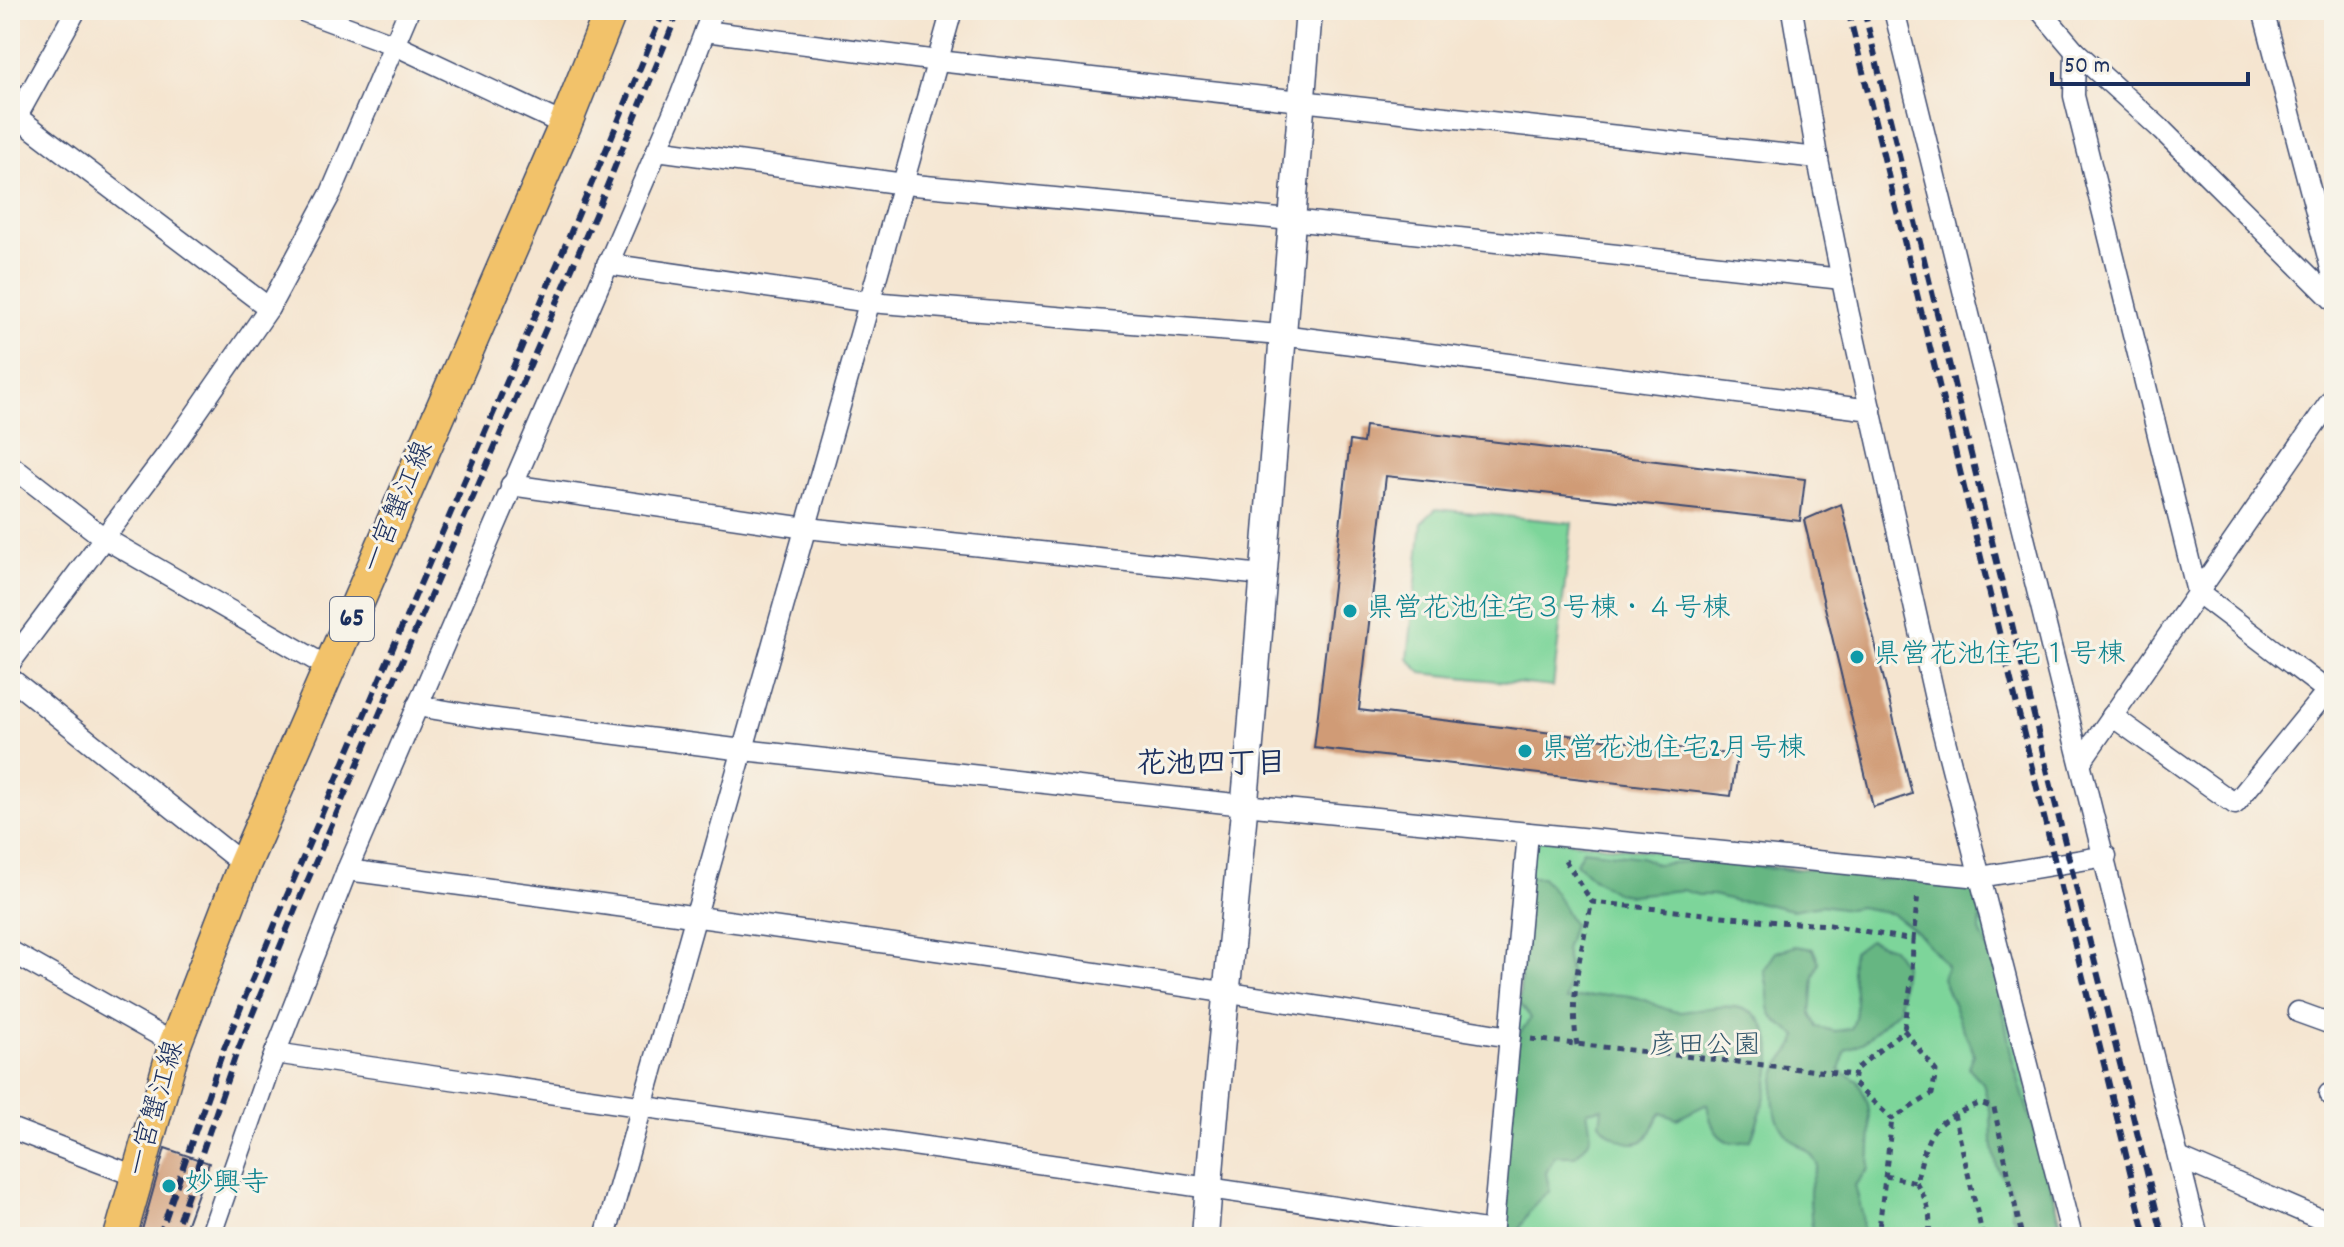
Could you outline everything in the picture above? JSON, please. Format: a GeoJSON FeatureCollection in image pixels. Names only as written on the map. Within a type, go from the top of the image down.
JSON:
{"type":"FeatureCollection","features":[{"type":"Feature","properties":{"kind":"main road","name":"一宮蟹江線"},"geometry":{"type":"LineString","coordinates":[[120,1237],[175,1044],[244,865],[565,125],[611,10]]}},
{"type":"Feature","properties":{"kind":"street"},"geometry":{"type":"LineString","coordinates":[[76,10],[13,123],[269,308]]}},
{"type":"Feature","properties":{"kind":"street"},"geometry":{"type":"LineString","coordinates":[[300,10],[395,45],[565,125]]}},
{"type":"Feature","properties":{"kind":"street"},"geometry":{"type":"LineString","coordinates":[[10,663],[174,445],[269,308],[331,193],[409,10]]}},
{"type":"Feature","properties":{"kind":"street"},"geometry":{"type":"LineString","coordinates":[[216,1237],[210,1237],[275,1053],[347,870],[657,150],[713,10]]}},
{"type":"Feature","properties":{"kind":"street"},"geometry":{"type":"LineString","coordinates":[[605,1237],[952,10]]}},
{"type":"Feature","properties":{"kind":"street"},"geometry":{"type":"LineString","coordinates":[[1205,1237],[1309,10]]}},
{"type":"Feature","properties":{"kind":"street"},"geometry":{"type":"LineString","coordinates":[[1792,10],[1842,279],[1940,721],[2072,1237]]}},
{"type":"Feature","properties":{"kind":"street"},"geometry":{"type":"LineString","coordinates":[[1894,10],[2198,1237]]}},
{"type":"Feature","properties":{"kind":"street"},"geometry":{"type":"LineString","coordinates":[[2040,10],[2075,51],[2163,131],[2334,301]]}},
{"type":"Feature","properties":{"kind":"street"},"geometry":{"type":"LineString","coordinates":[[2263,10],[2334,280]]}},
{"type":"Feature","properties":{"kind":"street"},"geometry":{"type":"LineString","coordinates":[[705,31],[938,61],[1818,158]]}},
{"type":"Feature","properties":{"kind":"street"},"geometry":{"type":"LineString","coordinates":[[2075,51],[2074,96],[2197,592],[2331,693],[2235,804],[2112,716]]}},
{"type":"Feature","properties":{"kind":"street"},"geometry":{"type":"LineString","coordinates":[[657,150],[904,184],[1291,220],[1842,279]]}},
{"type":"Feature","properties":{"kind":"street"},"geometry":{"type":"LineString","coordinates":[[607,264],[870,302],[1281,335],[1871,410]]}},
{"type":"Feature","properties":{"kind":"street"},"geometry":{"type":"LineString","coordinates":[[2082,760],[2334,396]]}},
{"type":"Feature","properties":{"kind":"street"},"geometry":{"type":"LineString","coordinates":[[10,465],[104,538],[331,669]]}},
{"type":"Feature","properties":{"kind":"street"},"geometry":{"type":"LineString","coordinates":[[511,485],[806,528],[1263,575]]}},
{"type":"Feature","properties":{"kind":"street"},"geometry":{"type":"LineString","coordinates":[[10,678],[244,865]]}},
{"type":"Feature","properties":{"kind":"street"},"geometry":{"type":"LineString","coordinates":[[417,706],[743,750],[1244,805],[1980,877],[2106,856]]}},
{"type":"Feature","properties":{"kind":"street"},"geometry":{"type":"LineString","coordinates":[[275,1053],[642,1108],[1209,1186],[1492,1234],[1528,833]]}},
{"type":"Feature","properties":{"kind":"street"},"geometry":{"type":"LineString","coordinates":[[347,870],[1225,991],[1510,1037]]}},
{"type":"Feature","properties":{"kind":"street"},"geometry":{"type":"LineString","coordinates":[[10,951],[175,1044]]}},
{"type":"Feature","properties":{"kind":"street"},"geometry":{"type":"LineString","coordinates":[[2298,1012],[2334,1025]]}},
{"type":"Feature","properties":{"kind":"street"},"geometry":{"type":"LineString","coordinates":[[10,1128],[138,1177]]}},
{"type":"Feature","properties":{"kind":"street"},"geometry":{"type":"LineString","coordinates":[[2179,1158],[2334,1225]]}},
{"type":"Feature","properties":{"kind":"path"},"geometry":{"type":"LineString","coordinates":[[1550,835],[1592,902],[1579,960],[1572,1017],[1577,1045]]}},
{"type":"Feature","properties":{"kind":"path"},"geometry":{"type":"LineString","coordinates":[[1892,1119],[1853,1083],[1855,1070],[1904,1030],[1912,977],[1920,871]]}},
{"type":"Feature","properties":{"kind":"path"},"geometry":{"type":"LineString","coordinates":[[1592,902],[1830,925],[1913,940]]}},
{"type":"Feature","properties":{"kind":"path"},"geometry":{"type":"LineString","coordinates":[[1892,1119],[1932,1094],[1936,1071],[1904,1030]]}},
{"type":"Feature","properties":{"kind":"path"},"geometry":{"type":"LineString","coordinates":[[1510,1037],[1854,1075]]}},
{"type":"Feature","properties":{"kind":"path"},"geometry":{"type":"LineString","coordinates":[[1929,1237],[1929,1205],[1916,1182],[1933,1128],[1954,1114],[1980,1103],[1994,1108],[2022,1237]]}},
{"type":"Feature","properties":{"kind":"path"},"geometry":{"type":"LineString","coordinates":[[1954,1114],[1983,1237]]}},
{"type":"Feature","properties":{"kind":"path"},"geometry":{"type":"LineString","coordinates":[[1878,1237],[1892,1119]]}},
{"type":"Feature","properties":{"kind":"path"},"geometry":{"type":"LineString","coordinates":[[1885,1176],[1916,1182]]}},
{"type":"Feature","properties":{"kind":"green space"},"geometry":{"type":"Polygon","coordinates":[[[1436,509],[1572,523],[1553,687],[1422,673],[1408,659],[1422,522],[1436,509]]]}},
{"type":"Feature","properties":{"kind":"green space","name":"彦田公園"},"geometry":{"type":"Polygon","coordinates":[[[1532,837],[1976,890],[2065,1237],[1499,1237],[1532,837]]]}},
{"type":"Feature","properties":{"kind":"green space"},"geometry":{"type":"Polygon","coordinates":[[[1583,850],[1641,857],[1656,864],[1702,861],[1790,870],[1810,868],[1876,880],[1970,884],[1981,911],[1980,931],[1995,966],[2012,1059],[2049,1179],[2063,1237],[2026,1237],[2011,1213],[2012,1193],[1997,1167],[1991,1114],[1983,1083],[1969,1068],[1974,1054],[1942,978],[1947,966],[1920,935],[1893,914],[1860,907],[1848,909],[1821,905],[1792,910],[1682,890],[1630,895],[1617,893],[1576,863],[1583,850]]]}},
{"type":"Feature","properties":{"kind":"green space"},"geometry":{"type":"Polygon","coordinates":[[[1528,877],[1542,877],[1555,892],[1573,924],[1565,950],[1570,972],[1566,1000],[1621,995],[1639,998],[1675,1012],[1735,1007],[1754,1014],[1765,1027],[1771,1064],[1763,1105],[1751,1140],[1733,1143],[1720,1137],[1711,1121],[1707,1104],[1677,1119],[1661,1113],[1646,1138],[1633,1143],[1618,1139],[1605,1129],[1600,1123],[1602,1108],[1587,1111],[1589,1140],[1575,1156],[1555,1156],[1546,1173],[1550,1191],[1535,1204],[1518,1232],[1526,1237],[1496,1237],[1519,1034],[1531,1018],[1519,1002],[1528,877]]]}},
{"type":"Feature","properties":{"kind":"green space"},"geometry":{"type":"Polygon","coordinates":[[[1869,940],[1892,948],[1904,965],[1899,1009],[1864,1042],[1846,1050],[1839,1070],[1858,1081],[1868,1104],[1871,1127],[1869,1169],[1855,1185],[1862,1213],[1863,1237],[1811,1237],[1810,1193],[1818,1166],[1809,1152],[1785,1132],[1776,1114],[1773,1093],[1777,1072],[1798,1036],[1772,1015],[1764,970],[1776,952],[1795,946],[1813,949],[1819,962],[1814,977],[1811,1014],[1817,1027],[1835,1031],[1851,1029],[1856,1010],[1853,952],[1869,940]]]}},
{"type":"Feature","properties":{"kind":"building","name":"県営花池住宅３号棟・４号棟"},"geometry":{"type":"Polygon","coordinates":[[[1365,426],[1805,479],[1800,521],[1386,476],[1359,710],[1737,755],[1731,796],[1314,748],[1350,441],[1363,443],[1365,426]]]}},
{"type":"Feature","properties":{"kind":"building","name":"県営花池住宅１号棟"},"geometry":{"type":"Polygon","coordinates":[[[1841,504],[1912,794],[1873,807],[1804,520],[1841,504]]]}},
{"type":"Feature","properties":{"kind":"building","name":"妙興寺"},"geometry":{"type":"Polygon","coordinates":[[[165,1148],[209,1163],[182,1237],[140,1237],[165,1148]]]}},
{"type":"Feature","properties":{"kind":"railway"},"geometry":{"type":"LineString","coordinates":[[159,1237],[223,1051],[285,900],[664,10]]}},
{"type":"Feature","properties":{"kind":"railway"},"geometry":{"type":"LineString","coordinates":[[173,1237],[235,1057],[297,905],[600,203],[679,10]]}},
{"type":"Feature","properties":{"kind":"railway"},"geometry":{"type":"LineString","coordinates":[[1848,10],[2146,1237]]}},
{"type":"Feature","properties":{"kind":"railway"},"geometry":{"type":"LineString","coordinates":[[1864,10],[2163,1237]]}},
{"type":"Feature","properties":{"kind":"place","name":"県営花池住宅３号棟・４号棟"},"geometry":{"type":"Point","coordinates":[1350,611]}},
{"type":"Feature","properties":{"kind":"place","name":"県営花池住宅１号棟"},"geometry":{"type":"Point","coordinates":[1857,657]}},
{"type":"Feature","properties":{"kind":"place","name":"県営花池住宅2月号棟"},"geometry":{"type":"Point","coordinates":[1525,751]}},
{"type":"Feature","properties":{"kind":"place","name":"妙興寺"},"geometry":{"type":"Point","coordinates":[169,1186]}},
{"type":"Feature","properties":{"kind":"district","name":"花池四丁目"},"geometry":{"type":"Point","coordinates":[1211,766]}}]}
